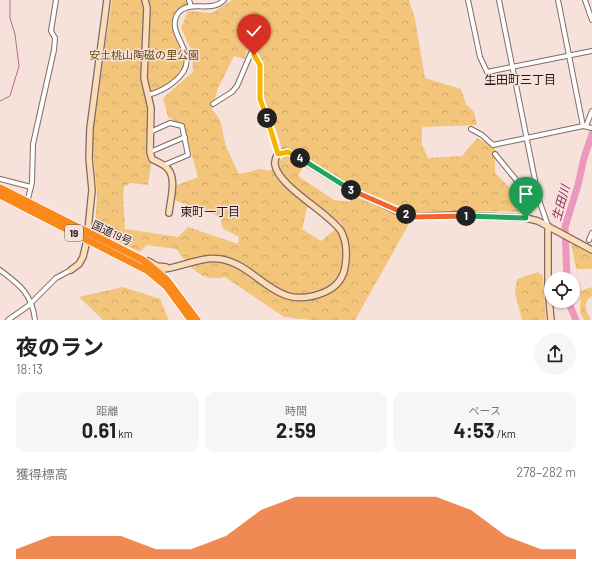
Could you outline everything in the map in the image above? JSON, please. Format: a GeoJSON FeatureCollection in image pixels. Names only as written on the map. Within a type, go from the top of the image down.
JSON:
{"type":"FeatureCollection","features":[{"type":"Feature","properties":{"kind":"highway","name":"国道19号"},"geometry":{"type":"LineString","coordinates":[[0,188],[27,206]]}},
{"type":"Feature","properties":{"kind":"highway","name":"国道19号"},"geometry":{"type":"LineString","coordinates":[[0,195],[27,206],[87,236],[148,271],[166,286],[191,320]]}},
{"type":"Feature","properties":{"kind":"highway","name":"国道19号"},"geometry":{"type":"LineString","coordinates":[[87,236],[130,253],[156,270],[167,280],[197,320]]}},
{"type":"Feature","properties":{"kind":"main road"},"geometry":{"type":"LineString","coordinates":[[71,270],[79,264],[84,257],[87,236],[92,190],[89,158],[90,128],[107,0]]}},
{"type":"Feature","properties":{"kind":"main road"},"geometry":{"type":"LineString","coordinates":[[145,0],[148,8],[144,78],[151,108],[150,152],[152,159],[164,165],[169,170],[172,188],[169,213]]}},
{"type":"Feature","properties":{"kind":"main road"},"geometry":{"type":"LineString","coordinates":[[148,271],[206,260],[222,259],[246,270],[273,290],[300,297],[315,296],[336,285],[344,273],[346,263],[346,251],[341,232],[336,225],[294,190],[279,173],[274,164],[278,154],[293,154],[348,188],[401,213],[415,217],[454,215],[526,218],[538,221],[592,250]]}},
{"type":"Feature","properties":{"kind":"main road"},"geometry":{"type":"LineString","coordinates":[[548,226],[548,287],[551,320]]}},
{"type":"Feature","properties":{"kind":"main road"},"geometry":{"type":"LineString","coordinates":[[130,253],[141,256],[157,266],[170,268]]}},
{"type":"Feature","properties":{"kind":"main road"},"geometry":{"type":"LineString","coordinates":[[167,280],[167,274],[170,268]]}},
{"type":"Feature","properties":{"kind":"street"},"geometry":{"type":"LineString","coordinates":[[27,206],[31,187],[33,144],[54,50],[55,38],[51,31],[56,0]]}},
{"type":"Feature","properties":{"kind":"street"},"geometry":{"type":"LineString","coordinates":[[188,0],[191,6]]}},
{"type":"Feature","properties":{"kind":"street"},"geometry":{"type":"LineString","coordinates":[[148,95],[165,89],[181,76],[186,69],[188,63],[186,54],[174,25],[175,18],[179,11],[191,6],[214,6],[224,0]]}},
{"type":"Feature","properties":{"kind":"street"},"geometry":{"type":"LineString","coordinates":[[468,0],[480,57],[487,72],[592,51]]}},
{"type":"Feature","properties":{"kind":"street"},"geometry":{"type":"LineString","coordinates":[[499,0],[540,200],[548,226]]}},
{"type":"Feature","properties":{"kind":"street"},"geometry":{"type":"LineString","coordinates":[[558,0],[585,126]]}},
{"type":"Feature","properties":{"kind":"street"},"geometry":{"type":"LineString","coordinates":[[585,0],[592,20]]}},
{"type":"Feature","properties":{"kind":"street"},"geometry":{"type":"LineString","coordinates":[[213,104],[232,92],[237,86],[251,53],[254,55],[260,65],[260,99],[278,154]]}},
{"type":"Feature","properties":{"kind":"street"},"geometry":{"type":"LineString","coordinates":[[585,126],[592,111]]}},
{"type":"Feature","properties":{"kind":"street"},"geometry":{"type":"LineString","coordinates":[[150,132],[170,123],[182,126],[188,155],[164,165]]}},
{"type":"Feature","properties":{"kind":"street"},"geometry":{"type":"LineString","coordinates":[[471,129],[482,135],[493,145],[585,126],[592,128]]}},
{"type":"Feature","properties":{"kind":"street"},"geometry":{"type":"LineString","coordinates":[[150,152],[185,137]]}},
{"type":"Feature","properties":{"kind":"street"},"geometry":{"type":"LineString","coordinates":[[495,154],[522,187],[540,200]]}},
{"type":"Feature","properties":{"kind":"street"},"geometry":{"type":"LineString","coordinates":[[0,179],[31,187]]}},
{"type":"Feature","properties":{"kind":"street"},"geometry":{"type":"LineString","coordinates":[[589,240],[592,233]]}},
{"type":"Feature","properties":{"kind":"street"},"geometry":{"type":"LineString","coordinates":[[0,270],[22,287],[31,303],[35,320]]}},
{"type":"Feature","properties":{"kind":"street"},"geometry":{"type":"LineString","coordinates":[[8,320],[31,303],[56,278],[71,270]]}},
{"type":"Feature","properties":{"kind":"green space","name":"安土桃山陶磁の里公園"},"geometry":{"type":"Polygon","coordinates":[[[112,0],[189,0],[191,6],[182,8],[174,25],[186,54],[186,69],[165,89],[148,95],[152,159],[148,185],[131,183],[124,187],[123,203],[125,229],[178,237],[188,227],[238,244],[239,237],[222,228],[221,217],[174,200],[175,186],[198,177],[184,127],[168,117],[163,98],[193,72],[192,51],[181,28],[188,11],[212,13],[232,0],[409,0],[415,19],[425,78],[461,89],[466,104],[474,112],[477,125],[422,127],[422,145],[428,158],[462,156],[477,138],[495,147],[495,173],[518,196],[529,213],[499,211],[418,213],[409,224],[355,320],[311,320],[284,317],[225,277],[209,278],[196,272],[176,249],[147,245],[140,252],[97,232],[95,227],[97,194],[93,152],[93,130],[112,0]],[[247,49],[245,59],[234,56],[218,88],[212,109],[220,120],[226,147],[239,174],[260,169],[270,171],[283,157],[280,142],[265,100],[263,70],[260,58],[257,52],[247,49]],[[307,160],[298,176],[334,200],[350,202],[351,186],[307,160]],[[319,206],[307,208],[302,229],[321,241],[342,224],[319,206]]]}},
{"type":"Feature","properties":{"kind":"green space"},"geometry":{"type":"Polygon","coordinates":[[[571,243],[592,255],[592,269],[576,269],[571,243]]]}},
{"type":"Feature","properties":{"kind":"green space"},"geometry":{"type":"Polygon","coordinates":[[[538,272],[543,276],[546,320],[522,320],[515,293],[517,279],[538,272]]]}},
{"type":"Feature","properties":{"kind":"green space"},"geometry":{"type":"Polygon","coordinates":[[[123,287],[160,299],[169,320],[103,320],[79,297],[123,287]]]}},
{"type":"Feature","properties":{"kind":"green space"},"geometry":{"type":"Polygon","coordinates":[[[580,287],[581,291],[592,287],[592,296],[587,300],[585,308],[591,320],[584,320],[580,305],[580,287]]]}},
{"type":"Feature","properties":{"kind":"waterway"},"geometry":{"type":"LineString","coordinates":[[0,101],[10,96],[19,66],[15,34],[10,18],[10,0]]}},
{"type":"Feature","properties":{"kind":"waterway","name":"生田川"},"geometry":{"type":"LineString","coordinates":[[567,272],[565,227],[592,134]]}},
{"type":"Feature","properties":{"kind":"waterway","name":"生田川"},"geometry":{"type":"LineString","coordinates":[[571,308],[576,320]]}},
{"type":"Feature","properties":{"kind":"district","name":"生田町三丁目"},"geometry":{"type":"Point","coordinates":[520,80]}},
{"type":"Feature","properties":{"kind":"district","name":"東町一丁目"},"geometry":{"type":"Point","coordinates":[210,212]}},
{"type":"Feature","properties":{"kind":"route"},"geometry":{"type":"LineString","coordinates":[[254,55],[260,65],[260,99],[278,154],[288,152],[293,154],[348,188],[401,213],[415,217],[454,215],[526,218]]}}]}
